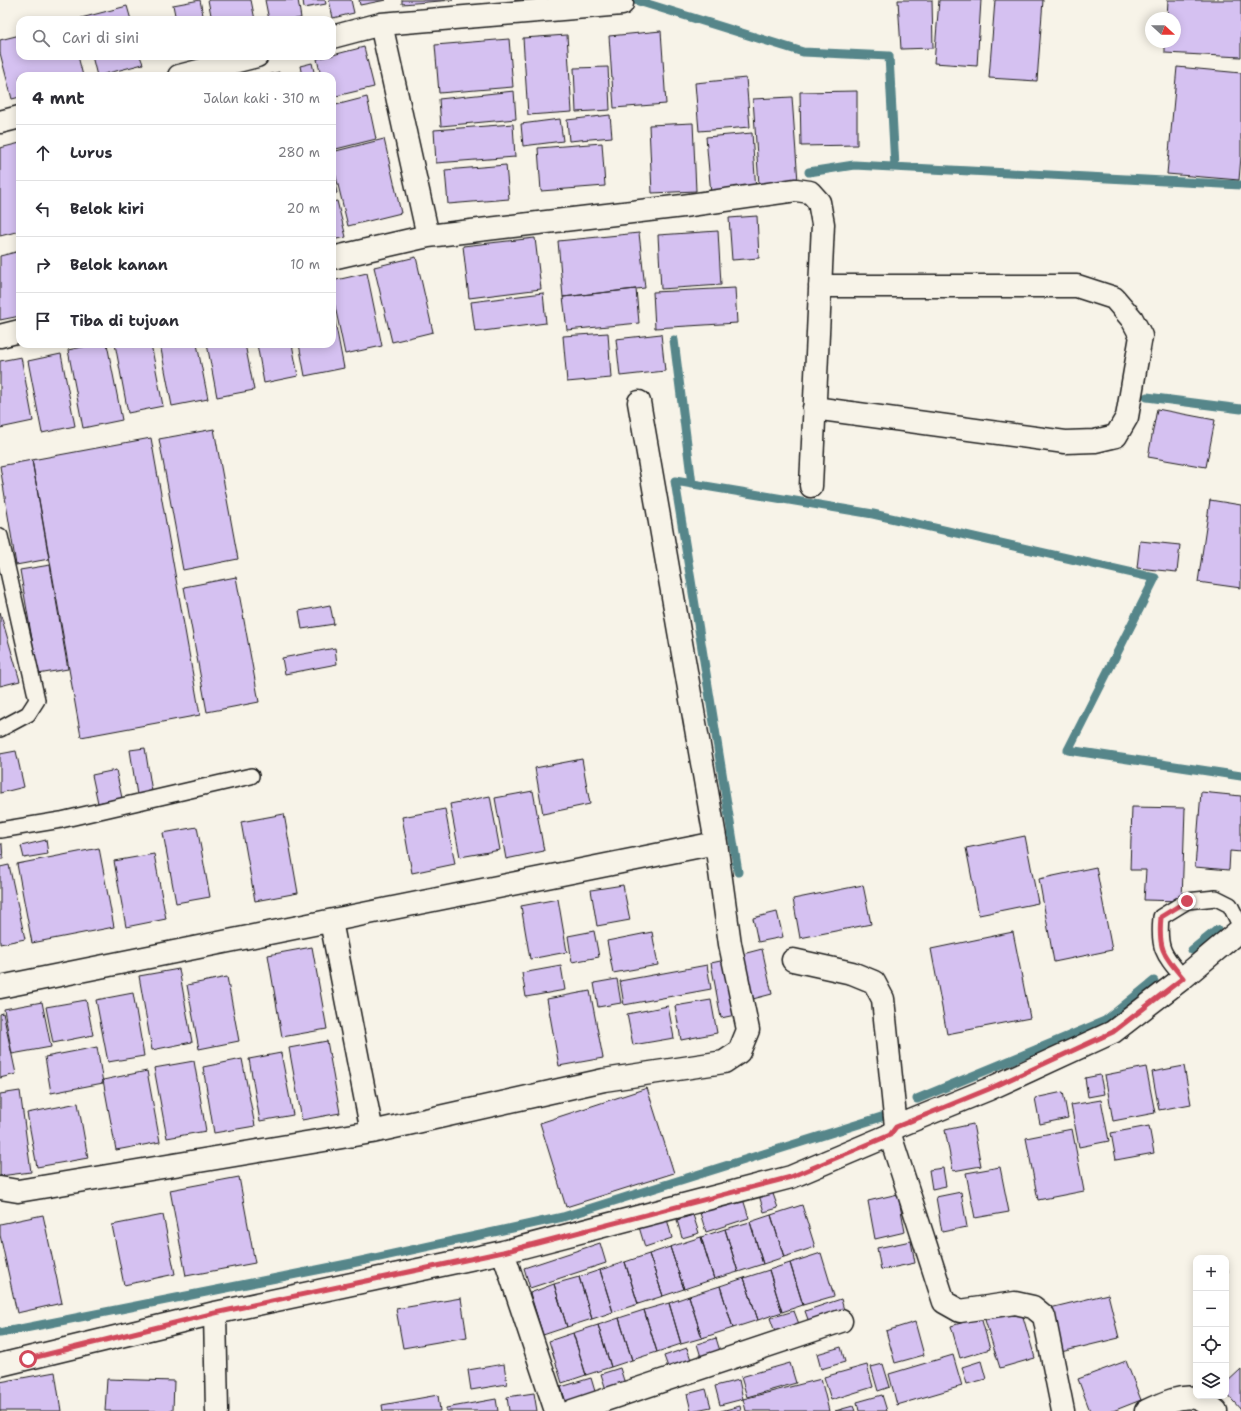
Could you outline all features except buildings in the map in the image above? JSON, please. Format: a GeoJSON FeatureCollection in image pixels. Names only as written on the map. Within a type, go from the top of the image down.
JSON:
{"type":"FeatureCollection","features":[{"type":"Feature","properties":{"kind":"street"},"geometry":{"type":"LineString","coordinates":[[336,36],[382,24],[622,4]]}},
{"type":"Feature","properties":{"kind":"street"},"geometry":{"type":"LineString","coordinates":[[382,24],[428,236]]}},
{"type":"Feature","properties":{"kind":"street"},"geometry":{"type":"LineString","coordinates":[[195,72],[241,60]]}},
{"type":"Feature","properties":{"kind":"street"},"geometry":{"type":"LineString","coordinates":[[0,122],[16,118]]}},
{"type":"Feature","properties":{"kind":"street"},"geometry":{"type":"LineString","coordinates":[[336,257],[428,236],[682,206],[796,190],[810,192],[819,202],[823,224],[811,486]]}},
{"type":"Feature","properties":{"kind":"street"},"geometry":{"type":"LineString","coordinates":[[814,408],[1064,442],[1095,442],[1116,436],[1126,417],[1141,336],[1132,319],[1114,298],[1077,286],[820,286]]}},
{"type":"Feature","properties":{"kind":"street"},"geometry":{"type":"LineString","coordinates":[[0,336],[16,332]]}},
{"type":"Feature","properties":{"kind":"street"},"geometry":{"type":"LineString","coordinates":[[0,1188],[18,1191],[372,1132],[604,1080],[724,1062],[738,1052],[748,1030],[730,944],[716,843],[639,402]]}},
{"type":"Feature","properties":{"kind":"street"},"geometry":{"type":"LineString","coordinates":[[0,987],[716,843]]}},
{"type":"Feature","properties":{"kind":"street"},"geometry":{"type":"LineString","coordinates":[[331,921],[372,1132]]}},
{"type":"Feature","properties":{"kind":"street"},"geometry":{"type":"LineString","coordinates":[[0,1366],[215,1313],[503,1252],[791,1177],[1113,1032],[1183,978],[1241,928]]}},
{"type":"Feature","properties":{"kind":"street"},"geometry":{"type":"LineString","coordinates":[[793,960],[852,973],[874,982],[884,999],[893,1131],[944,1302],[960,1311],[1015,1303],[1033,1307],[1044,1316],[1063,1411]]}},
{"type":"Feature","properties":{"kind":"street"},"geometry":{"type":"LineString","coordinates":[[503,1252],[556,1411]]}},
{"type":"Feature","properties":{"kind":"street"},"geometry":{"type":"LineString","coordinates":[[215,1313],[217,1411]]}},
{"type":"Feature","properties":{"kind":"street"},"geometry":{"type":"LineString","coordinates":[[572,1411],[841,1321]]}},
{"type":"Feature","properties":{"kind":"street"},"geometry":{"type":"LineString","coordinates":[[1146,1411],[1173,1399],[1194,1397],[1216,1411]]}},
{"type":"Feature","properties":{"kind":"lane"},"geometry":{"type":"LineString","coordinates":[[0,536],[37,700],[28,714],[0,729]]}},
{"type":"Feature","properties":{"kind":"lane"},"geometry":{"type":"LineString","coordinates":[[0,830],[61,820],[251,776]]}},
{"type":"Feature","properties":{"kind":"lane"},"geometry":{"type":"LineString","coordinates":[[1183,978],[1165,956],[1159,938],[1161,917],[1187,901],[1216,898],[1230,905],[1241,928]]}},
{"type":"Feature","properties":{"kind":"waterway"},"geometry":{"type":"LineString","coordinates":[[635,0],[803,52],[889,56],[895,167]]}},
{"type":"Feature","properties":{"kind":"waterway"},"geometry":{"type":"LineString","coordinates":[[809,172],[854,165],[1241,185]]}},
{"type":"Feature","properties":{"kind":"waterway"},"geometry":{"type":"LineString","coordinates":[[674,340],[692,484]]}},
{"type":"Feature","properties":{"kind":"waterway"},"geometry":{"type":"LineString","coordinates":[[1147,397],[1241,409]]}},
{"type":"Feature","properties":{"kind":"waterway"},"geometry":{"type":"LineString","coordinates":[[738,872],[675,481],[873,514],[1155,578],[1068,750],[1241,776]]}},
{"type":"Feature","properties":{"kind":"waterway"},"geometry":{"type":"LineString","coordinates":[[1192,950],[1217,930]]}},
{"type":"Feature","properties":{"kind":"waterway"},"geometry":{"type":"LineString","coordinates":[[917,1099],[1105,1021],[1154,981]]}},
{"type":"Feature","properties":{"kind":"waterway"},"geometry":{"type":"LineString","coordinates":[[0,1333],[352,1263],[563,1217],[891,1114]]}},
{"type":"Feature","properties":{"kind":"route"},"geometry":{"type":"LineString","coordinates":[[28,1359],[215,1313],[503,1252],[791,1177],[890,1135],[896,1127],[989,1089],[1113,1032],[1183,978],[1165,956],[1159,938],[1161,917],[1187,901]]}}]}
